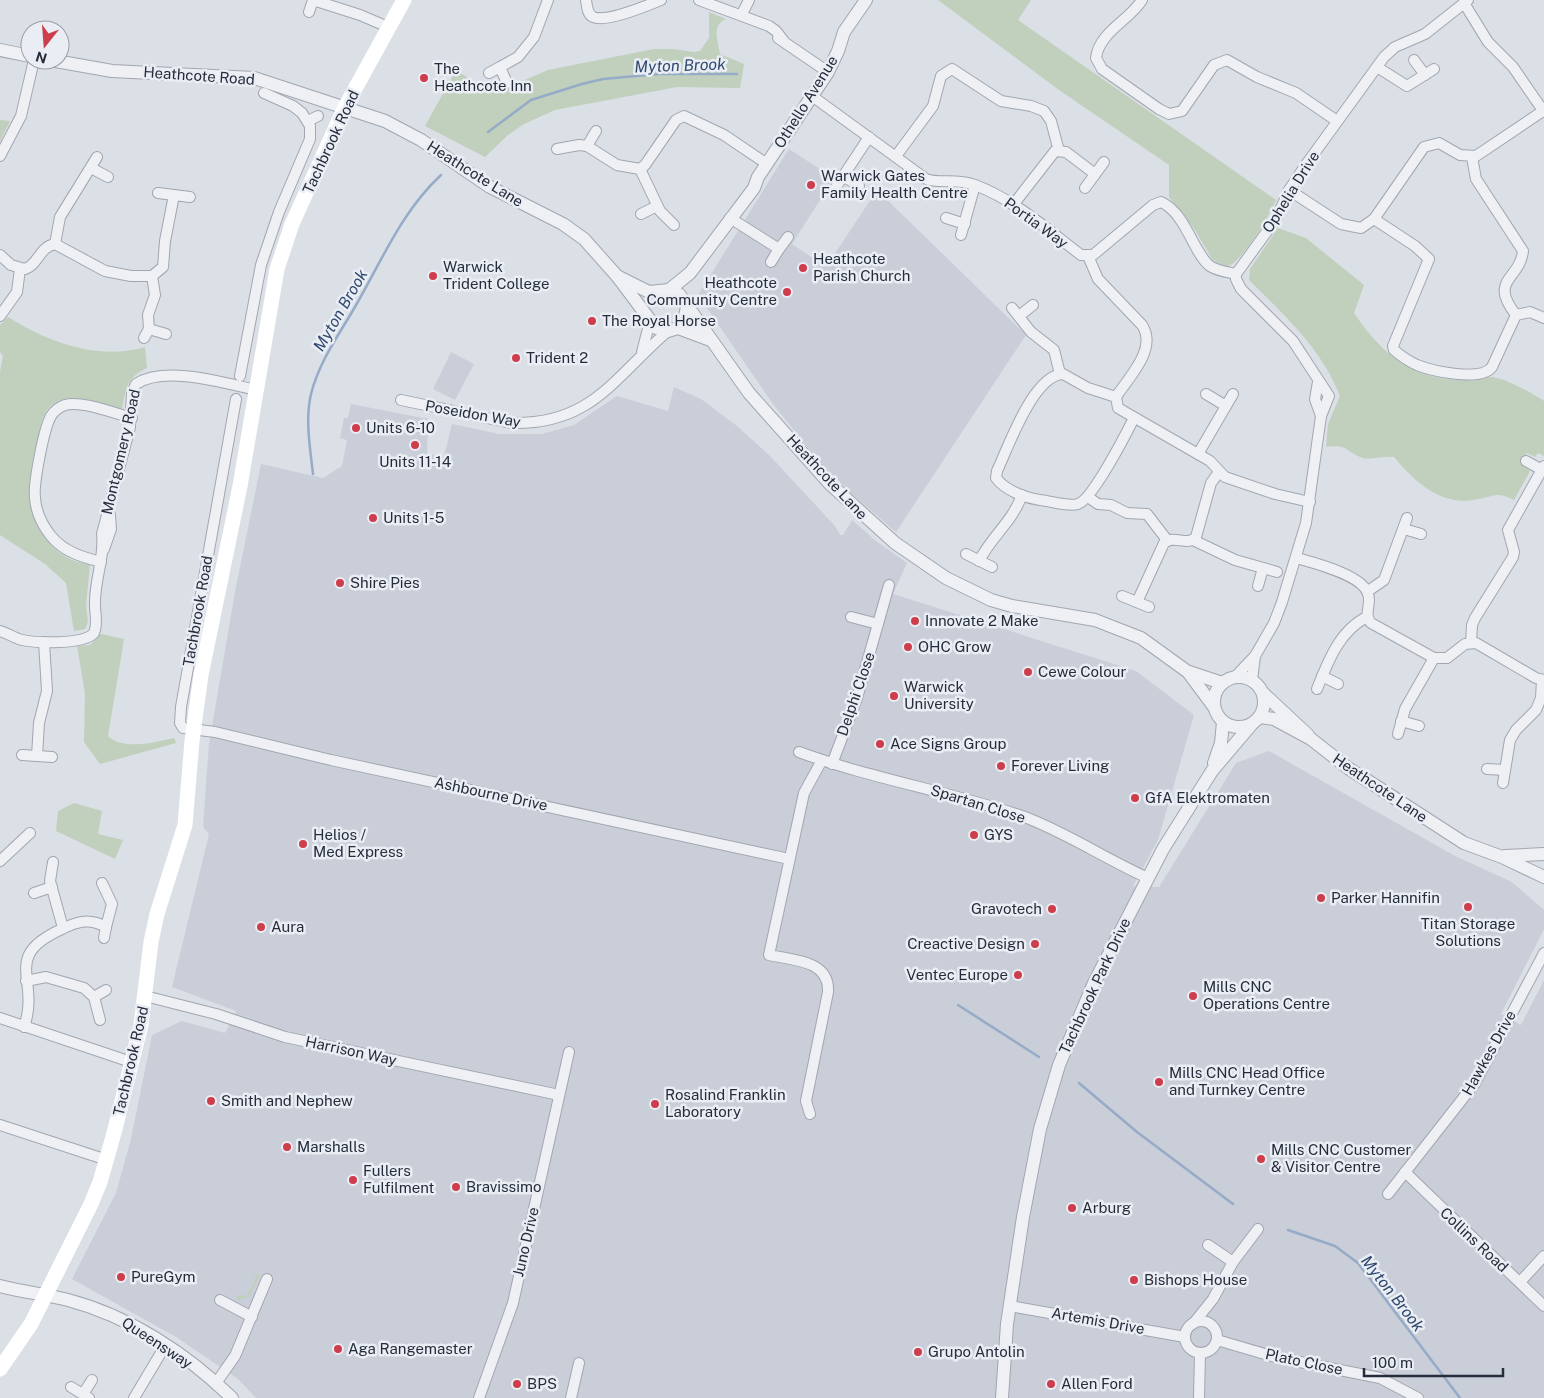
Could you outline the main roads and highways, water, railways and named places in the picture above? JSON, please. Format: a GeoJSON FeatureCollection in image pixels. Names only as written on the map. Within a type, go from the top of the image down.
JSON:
{"type":"FeatureCollection","features":[{"type":"Feature","properties":{"kind":"main road","name":"Tachbrook Road"},"geometry":{"type":"LineString","coordinates":[[0,1369],[30,1327],[92,1204],[107,1160],[141,1024],[151,942],[157,914],[185,825],[194,730],[208,637],[240,486],[273,289],[292,224],[344,107],[404,0]]}},
{"type":"Feature","properties":{"kind":"waterway","name":"Myton Brook"},"geometry":{"type":"LineString","coordinates":[[488,132],[531,100],[603,79],[659,74],[737,74]]}},
{"type":"Feature","properties":{"kind":"waterway","name":"Myton Brook"},"geometry":{"type":"LineString","coordinates":[[313,474],[308,414],[314,383],[328,352],[402,223],[441,175]]}},
{"type":"Feature","properties":{"kind":"waterway","name":"Myton Brook"},"geometry":{"type":"LineString","coordinates":[[958,1005],[1039,1057]]}},
{"type":"Feature","properties":{"kind":"waterway","name":"Myton Brook"},"geometry":{"type":"LineString","coordinates":[[1079,1083],[1137,1132],[1233,1204]]}},
{"type":"Feature","properties":{"kind":"waterway","name":"Myton Brook"},"geometry":{"type":"LineString","coordinates":[[1288,1230],[1335,1246],[1358,1263],[1460,1398]]}},
{"type":"Feature","properties":{"kind":"place","name":"The Heathcote Inn"},"geometry":{"type":"Point","coordinates":[424,78]}},
{"type":"Feature","properties":{"kind":"place","name":"Warwick Gates Family Health Centre"},"geometry":{"type":"Point","coordinates":[811,185]}},
{"type":"Feature","properties":{"kind":"place","name":"Heathcote Parish Church"},"geometry":{"type":"Point","coordinates":[803,268]}},
{"type":"Feature","properties":{"kind":"place","name":"Warwick Trident College"},"geometry":{"type":"Point","coordinates":[433,276]}},
{"type":"Feature","properties":{"kind":"place","name":"Heathcote Community Centre"},"geometry":{"type":"Point","coordinates":[787,292]}},
{"type":"Feature","properties":{"kind":"place","name":"The Royal Horse"},"geometry":{"type":"Point","coordinates":[592,321]}},
{"type":"Feature","properties":{"kind":"place","name":"Trident 2"},"geometry":{"type":"Point","coordinates":[516,358]}},
{"type":"Feature","properties":{"kind":"place","name":"Units 6-10"},"geometry":{"type":"Point","coordinates":[356,428]}},
{"type":"Feature","properties":{"kind":"place","name":"Units 11-14"},"geometry":{"type":"Point","coordinates":[415,445]}},
{"type":"Feature","properties":{"kind":"place","name":"Units 1-5"},"geometry":{"type":"Point","coordinates":[373,518]}},
{"type":"Feature","properties":{"kind":"place","name":"Shire Pies"},"geometry":{"type":"Point","coordinates":[340,583]}},
{"type":"Feature","properties":{"kind":"place","name":"Innovate 2 Make"},"geometry":{"type":"Point","coordinates":[915,621]}},
{"type":"Feature","properties":{"kind":"place","name":"OHC Grow"},"geometry":{"type":"Point","coordinates":[908,647]}},
{"type":"Feature","properties":{"kind":"place","name":"Cewe Colour"},"geometry":{"type":"Point","coordinates":[1028,672]}},
{"type":"Feature","properties":{"kind":"place","name":"Warwick University"},"geometry":{"type":"Point","coordinates":[894,696]}},
{"type":"Feature","properties":{"kind":"place","name":"Ace Signs Group"},"geometry":{"type":"Point","coordinates":[880,744]}},
{"type":"Feature","properties":{"kind":"place","name":"Forever Living"},"geometry":{"type":"Point","coordinates":[1001,766]}},
{"type":"Feature","properties":{"kind":"place","name":"GfA Elektromaten"},"geometry":{"type":"Point","coordinates":[1135,798]}},
{"type":"Feature","properties":{"kind":"place","name":"GYS"},"geometry":{"type":"Point","coordinates":[974,835]}},
{"type":"Feature","properties":{"kind":"place","name":"Helios / Med Express"},"geometry":{"type":"Point","coordinates":[303,844]}},
{"type":"Feature","properties":{"kind":"place","name":"Parker Hannifin"},"geometry":{"type":"Point","coordinates":[1321,898]}},
{"type":"Feature","properties":{"kind":"place","name":"Titan Storage Solutions"},"geometry":{"type":"Point","coordinates":[1468,907]}},
{"type":"Feature","properties":{"kind":"place","name":"Gravotech"},"geometry":{"type":"Point","coordinates":[1052,909]}},
{"type":"Feature","properties":{"kind":"place","name":"Aura"},"geometry":{"type":"Point","coordinates":[261,927]}},
{"type":"Feature","properties":{"kind":"place","name":"Creactive Design"},"geometry":{"type":"Point","coordinates":[1035,944]}},
{"type":"Feature","properties":{"kind":"place","name":"Ventec Europe"},"geometry":{"type":"Point","coordinates":[1018,975]}},
{"type":"Feature","properties":{"kind":"place","name":"Mills CNC Operations Centre"},"geometry":{"type":"Point","coordinates":[1193,996]}},
{"type":"Feature","properties":{"kind":"place","name":"Mills CNC Head Office and Turnkey Centre"},"geometry":{"type":"Point","coordinates":[1159,1082]}},
{"type":"Feature","properties":{"kind":"place","name":"Smith and Nephew"},"geometry":{"type":"Point","coordinates":[211,1101]}},
{"type":"Feature","properties":{"kind":"place","name":"Rosalind Franklin Laboratory"},"geometry":{"type":"Point","coordinates":[655,1104]}},
{"type":"Feature","properties":{"kind":"place","name":"Marshalls"},"geometry":{"type":"Point","coordinates":[287,1147]}},
{"type":"Feature","properties":{"kind":"place","name":"Mills CNC Customer & Visitor Centre"},"geometry":{"type":"Point","coordinates":[1261,1159]}},
{"type":"Feature","properties":{"kind":"place","name":"Fullers Fulfilment"},"geometry":{"type":"Point","coordinates":[353,1180]}},
{"type":"Feature","properties":{"kind":"place","name":"Bravissimo"},"geometry":{"type":"Point","coordinates":[456,1187]}},
{"type":"Feature","properties":{"kind":"place","name":"Arburg"},"geometry":{"type":"Point","coordinates":[1072,1208]}},
{"type":"Feature","properties":{"kind":"place","name":"PureGym"},"geometry":{"type":"Point","coordinates":[121,1277]}},
{"type":"Feature","properties":{"kind":"place","name":"Bishops House"},"geometry":{"type":"Point","coordinates":[1134,1280]}},
{"type":"Feature","properties":{"kind":"place","name":"Aga Rangemaster"},"geometry":{"type":"Point","coordinates":[338,1349]}},
{"type":"Feature","properties":{"kind":"place","name":"Grupo Antolin"},"geometry":{"type":"Point","coordinates":[918,1352]}},
{"type":"Feature","properties":{"kind":"place","name":"BPS"},"geometry":{"type":"Point","coordinates":[517,1384]}},
{"type":"Feature","properties":{"kind":"place","name":"Allen Ford"},"geometry":{"type":"Point","coordinates":[1051,1384]}}]}
